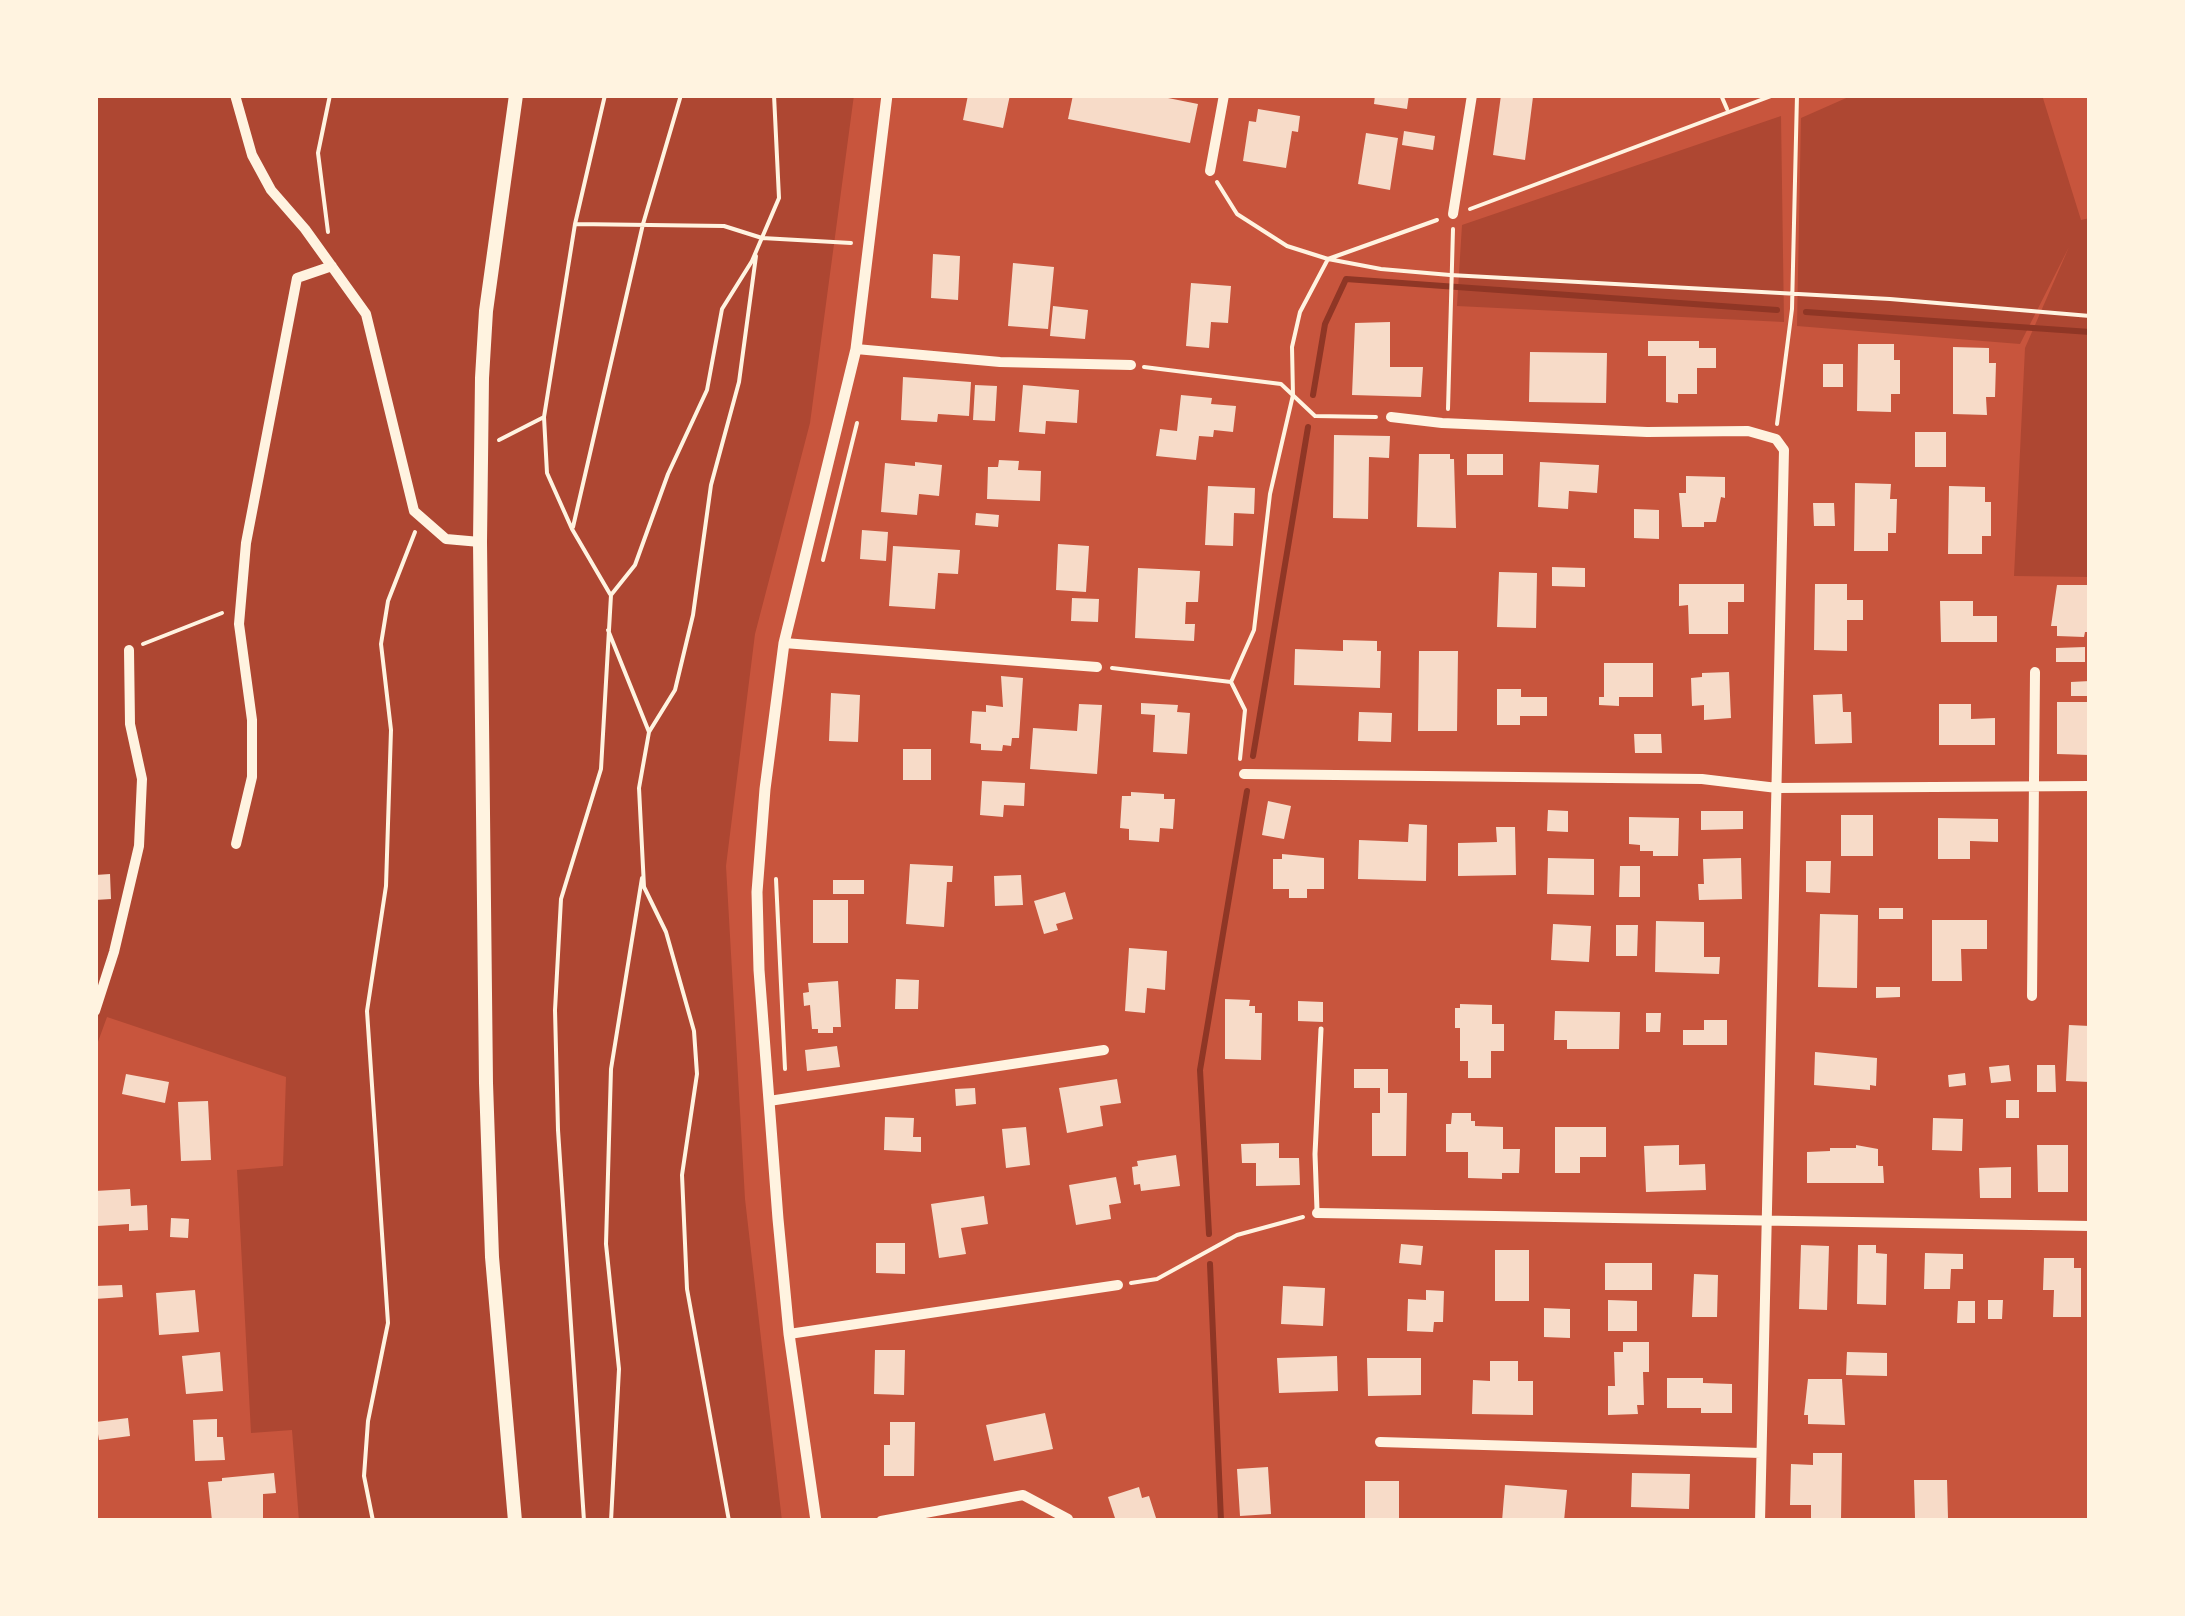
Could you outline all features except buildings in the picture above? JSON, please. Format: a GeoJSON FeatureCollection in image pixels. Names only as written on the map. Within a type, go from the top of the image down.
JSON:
{"type":"FeatureCollection","features":[{"type":"Feature","properties":{"kind":"main road"},"geometry":{"type":"LineString","coordinates":[[516,95],[486,311],[480,542],[490,1219],[516,1521]]}},
{"type":"Feature","properties":{"kind":"street"},"geometry":{"type":"LineString","coordinates":[[235,95],[252,155],[271,190],[366,314],[414,510],[446,539],[480,542]]}},
{"type":"Feature","properties":{"kind":"street"},"geometry":{"type":"LineString","coordinates":[[816,1521],[789,1334],[758,970],[757,892],[764,789],[784,643],[856,349],[887,95]]}},
{"type":"Feature","properties":{"kind":"street"},"geometry":{"type":"LineString","coordinates":[[1210,172],[1224,95]]}},
{"type":"Feature","properties":{"kind":"street"},"geometry":{"type":"LineString","coordinates":[[1454,214],[1472,95]]}},
{"type":"Feature","properties":{"kind":"street"},"geometry":{"type":"LineString","coordinates":[[236,844],[252,777],[252,720],[239,624],[246,543],[297,278],[332,266]]}},
{"type":"Feature","properties":{"kind":"street"},"geometry":{"type":"LineString","coordinates":[[856,349],[1000,362],[1131,365]]}},
{"type":"Feature","properties":{"kind":"street"},"geometry":{"type":"LineString","coordinates":[[1391,417],[1442,423],[1648,432],[1748,431],[1776,438],[1784,450],[1760,1521]]}},
{"type":"Feature","properties":{"kind":"street"},"geometry":{"type":"LineString","coordinates":[[784,643],[1097,667]]}},
{"type":"Feature","properties":{"kind":"street"},"geometry":{"type":"LineString","coordinates":[[95,1012],[139,846],[142,779],[130,724],[129,650]]}},
{"type":"Feature","properties":{"kind":"street"},"geometry":{"type":"LineString","coordinates":[[2032,996],[2034,672]]}},
{"type":"Feature","properties":{"kind":"street"},"geometry":{"type":"LineString","coordinates":[[1244,774],[1702,779],[1776,788],[2090,786]]}},
{"type":"Feature","properties":{"kind":"street"},"geometry":{"type":"LineString","coordinates":[[769,1101],[1104,1050]]}},
{"type":"Feature","properties":{"kind":"street"},"geometry":{"type":"LineString","coordinates":[[1317,1213],[2090,1226]]}},
{"type":"Feature","properties":{"kind":"street"},"geometry":{"type":"LineString","coordinates":[[789,1334],[1118,1285]]}},
{"type":"Feature","properties":{"kind":"street"},"geometry":{"type":"LineString","coordinates":[[1380,1442],[1761,1452]]}},
{"type":"Feature","properties":{"kind":"street"},"geometry":{"type":"LineString","coordinates":[[881,1521],[1023,1495],[1068,1518]]}},
{"type":"Feature","properties":{"kind":"lane"},"geometry":{"type":"LineString","coordinates":[[1317,1213],[1315,1154],[1321,1030]]}},
{"type":"Feature","properties":{"kind":"path"},"geometry":{"type":"LineString","coordinates":[[330,95],[318,152],[332,266]]}},
{"type":"Feature","properties":{"kind":"path"},"geometry":{"type":"LineString","coordinates":[[605,95],[574,224],[544,418],[547,474],[610,596]]}},
{"type":"Feature","properties":{"kind":"path"},"geometry":{"type":"LineString","coordinates":[[572,528],[643,224],[681,95]]}},
{"type":"Feature","properties":{"kind":"path"},"geometry":{"type":"LineString","coordinates":[[584,1521],[558,1130],[555,1010],[560,898],[601,769],[610,596],[635,565],[668,474],[707,390],[722,309],[756,250],[778,198],[774,95]]}},
{"type":"Feature","properties":{"kind":"path"},"geometry":{"type":"LineString","coordinates":[[1721,95],[1728,111]]}},
{"type":"Feature","properties":{"kind":"path"},"geometry":{"type":"LineString","coordinates":[[1231,682],[1254,630],[1270,494],[1292,395],[1292,347],[1300,312],[1328,259],[1530,188],[1774,95]]}},
{"type":"Feature","properties":{"kind":"path"},"geometry":{"type":"LineString","coordinates":[[1776,438],[1792,294],[1796,95]]}},
{"type":"Feature","properties":{"kind":"path"},"geometry":{"type":"LineString","coordinates":[[1210,172],[1238,214],[1287,246],[1381,269],[1450,277],[1792,294],[2090,316]]}},
{"type":"Feature","properties":{"kind":"path"},"geometry":{"type":"LineString","coordinates":[[1442,423],[1450,403],[1454,214]]}},
{"type":"Feature","properties":{"kind":"path"},"geometry":{"type":"LineString","coordinates":[[574,224],[724,226],[762,238],[871,244]]}},
{"type":"Feature","properties":{"kind":"path"},"geometry":{"type":"LineString","coordinates":[[729,1521],[687,1289],[682,1176],[697,1074],[694,1031],[666,932],[644,887],[639,788],[649,732],[675,690],[693,615],[712,484],[740,382],[755,284],[756,250]]}},
{"type":"Feature","properties":{"kind":"path"},"geometry":{"type":"LineString","coordinates":[[1131,365],[1281,384],[1315,416],[1391,417]]}},
{"type":"Feature","properties":{"kind":"path"},"geometry":{"type":"LineString","coordinates":[[481,448],[544,418]]}},
{"type":"Feature","properties":{"kind":"path"},"geometry":{"type":"LineString","coordinates":[[820,574],[858,418]]}},
{"type":"Feature","properties":{"kind":"path"},"geometry":{"type":"LineString","coordinates":[[373,1521],[364,1476],[368,1422],[388,1323],[368,1011],[386,886],[391,730],[381,644],[388,601],[415,535],[414,510]]}},
{"type":"Feature","properties":{"kind":"path"},"geometry":{"type":"LineString","coordinates":[[129,650],[241,606]]}},
{"type":"Feature","properties":{"kind":"path"},"geometry":{"type":"LineString","coordinates":[[607,630],[649,732]]}},
{"type":"Feature","properties":{"kind":"path"},"geometry":{"type":"LineString","coordinates":[[1097,667],[1231,682]]}},
{"type":"Feature","properties":{"kind":"path"},"geometry":{"type":"LineString","coordinates":[[1231,682],[1246,710],[1239,755],[1244,774]]}},
{"type":"Feature","properties":{"kind":"path"},"geometry":{"type":"LineString","coordinates":[[611,1521],[619,1369],[606,1244],[611,1069],[643,868]]}},
{"type":"Feature","properties":{"kind":"path"},"geometry":{"type":"LineString","coordinates":[[776,874],[786,1098]]}},
{"type":"Feature","properties":{"kind":"path"},"geometry":{"type":"LineString","coordinates":[[1118,1285],[1158,1279],[1237,1235],[1317,1213]]}},
{"type":"Feature","properties":{"kind":"shaded area"},"geometry":{"type":"Polygon","coordinates":[[[95,95],[854,95],[810,423],[755,634],[726,866],[745,1199],[782,1521],[299,1521],[292,1430],[251,1433],[237,1170],[283,1166],[286,1077],[107,1017],[95,1050],[95,95]]]}},
{"type":"Feature","properties":{"kind":"shaded area"},"geometry":{"type":"Polygon","coordinates":[[[1853,95],[2042,95],[2081,220],[2090,218],[2090,577],[2014,576],[2025,348],[2069,247],[2020,344],[1797,326],[1801,118],[1853,95]]]}},
{"type":"Feature","properties":{"kind":"shaded area"},"geometry":{"type":"Polygon","coordinates":[[[1781,116],[1784,322],[1457,306],[1462,225],[1781,116]]]}},
{"type":"Feature","properties":{"kind":"waterway"},"geometry":{"type":"LineString","coordinates":[[1313,395],[1325,324],[1346,279],[1777,310]]}},
{"type":"Feature","properties":{"kind":"waterway"},"geometry":{"type":"LineString","coordinates":[[1806,312],[2090,332]]}},
{"type":"Feature","properties":{"kind":"waterway"},"geometry":{"type":"LineString","coordinates":[[1253,756],[1308,427]]}},
{"type":"Feature","properties":{"kind":"waterway"},"geometry":{"type":"LineString","coordinates":[[1209,1234],[1200,1070],[1247,791]]}},
{"type":"Feature","properties":{"kind":"waterway"},"geometry":{"type":"LineString","coordinates":[[1210,1264],[1221,1521]]}}]}
